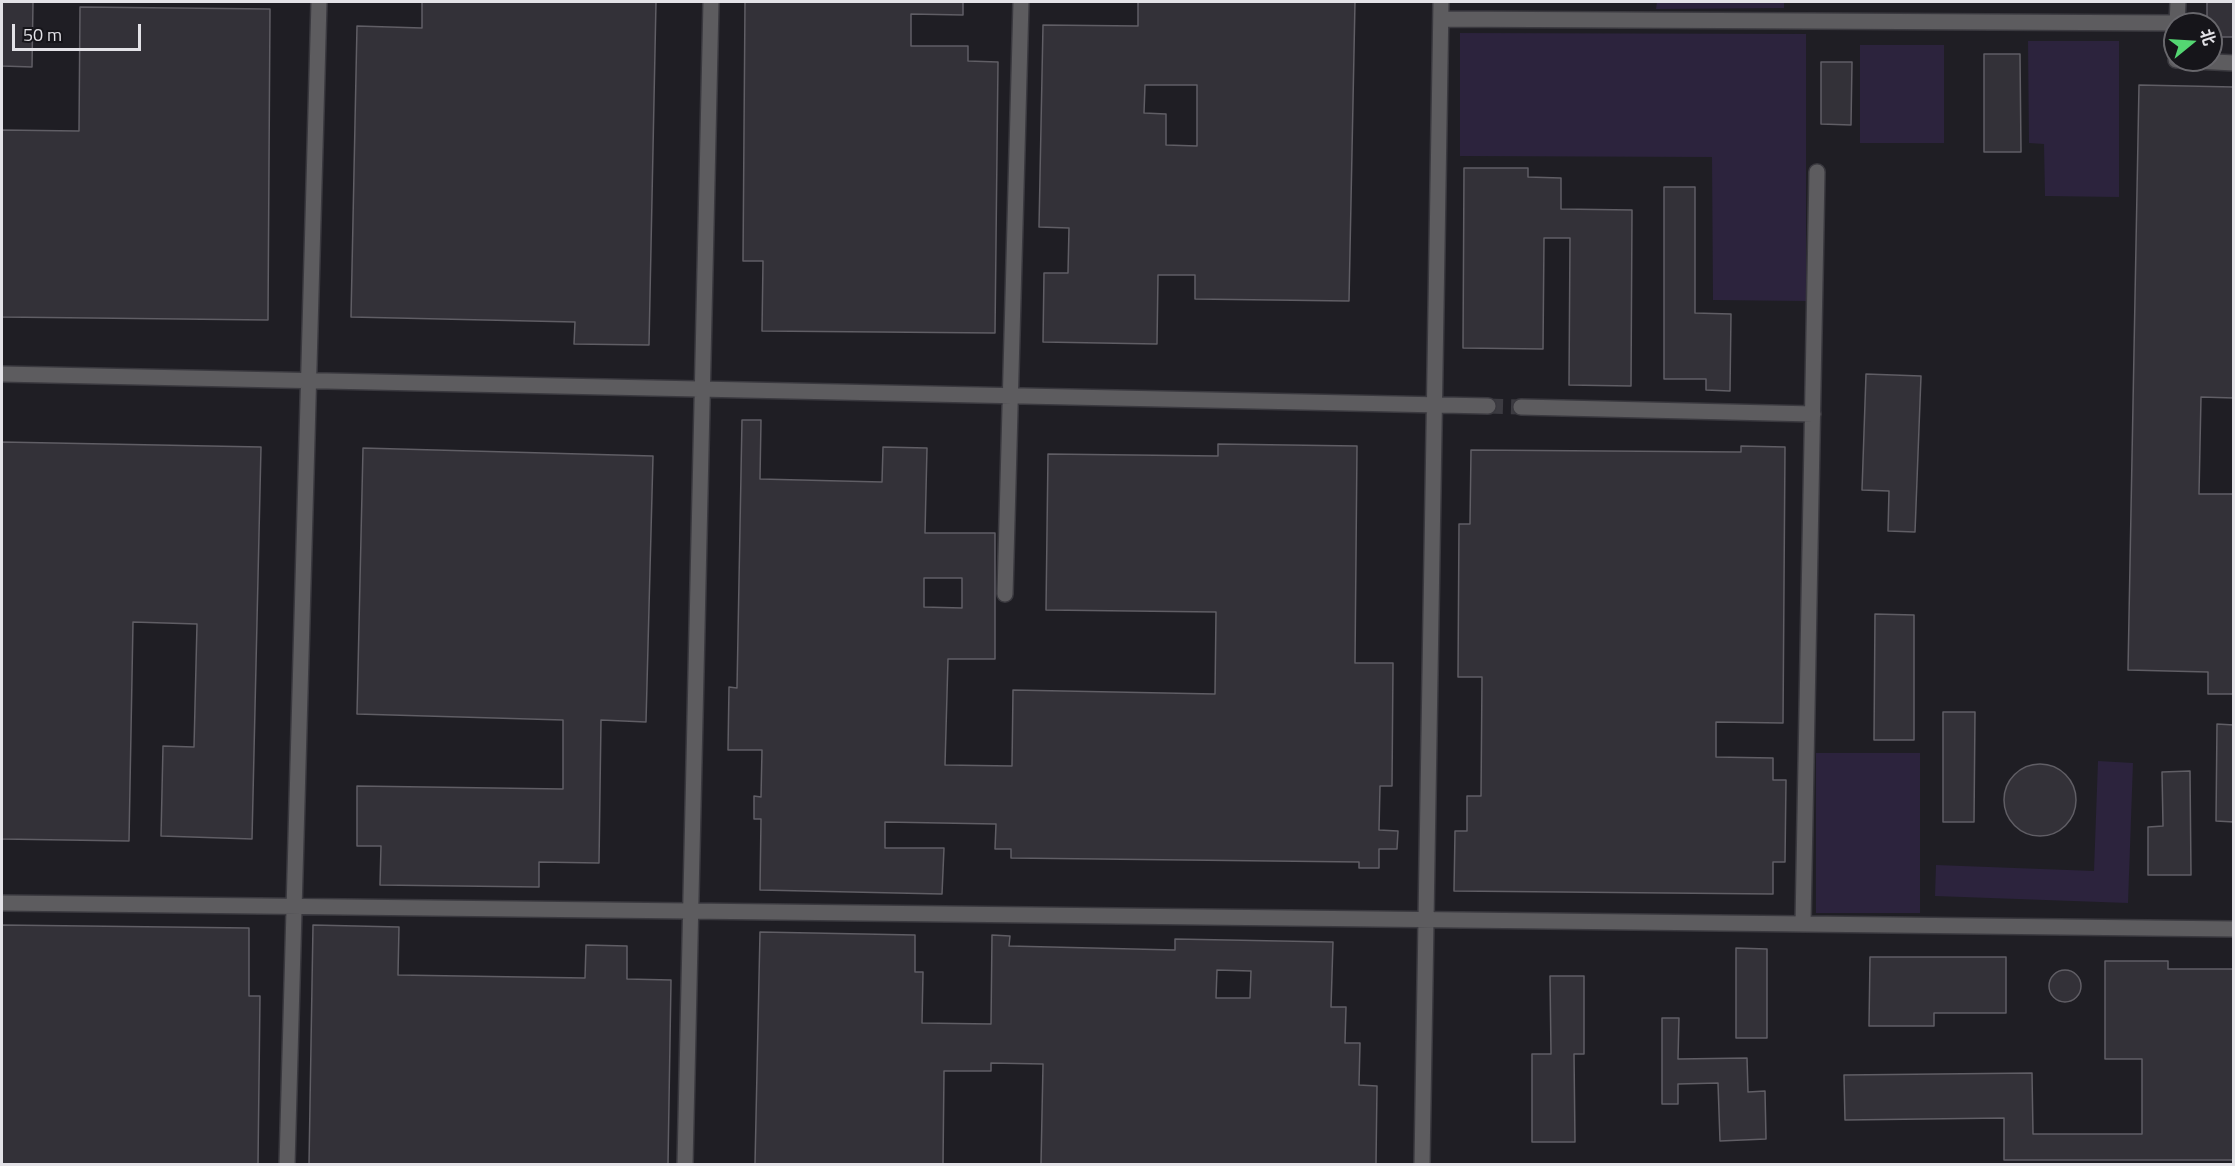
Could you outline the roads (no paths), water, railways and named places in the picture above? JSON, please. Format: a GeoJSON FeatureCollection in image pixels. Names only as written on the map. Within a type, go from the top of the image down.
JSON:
{"type":"FeatureCollection","features":[{"type":"Feature","properties":{"kind":"lane"},"geometry":{"type":"LineString","coordinates":[[287,1164],[319,2]]}},
{"type":"Feature","properties":{"kind":"lane"},"geometry":{"type":"LineString","coordinates":[[685,1164],[711,2]]}},
{"type":"Feature","properties":{"kind":"lane"},"geometry":{"type":"LineString","coordinates":[[1005,594],[1021,2]]}},
{"type":"Feature","properties":{"kind":"lane"},"geometry":{"type":"LineString","coordinates":[[1422,1164],[1442,2]]}},
{"type":"Feature","properties":{"kind":"lane"},"geometry":{"type":"LineString","coordinates":[[1441,19],[2163,23]]}},
{"type":"Feature","properties":{"kind":"lane"},"geometry":{"type":"LineString","coordinates":[[1803,924],[1817,172]]}},
{"type":"Feature","properties":{"kind":"lane"},"geometry":{"type":"LineString","coordinates":[[2,375],[1488,406]]}},
{"type":"Feature","properties":{"kind":"lane"},"geometry":{"type":"LineString","coordinates":[[1521,407],[1813,414]]}},
{"type":"Feature","properties":{"kind":"lane"},"geometry":{"type":"LineString","coordinates":[[2,903],[2234,929]]}},
{"type":"Feature","properties":{"kind":"tunnel"},"geometry":{"type":"LineString","coordinates":[[1488,406],[1521,407]]}}]}
